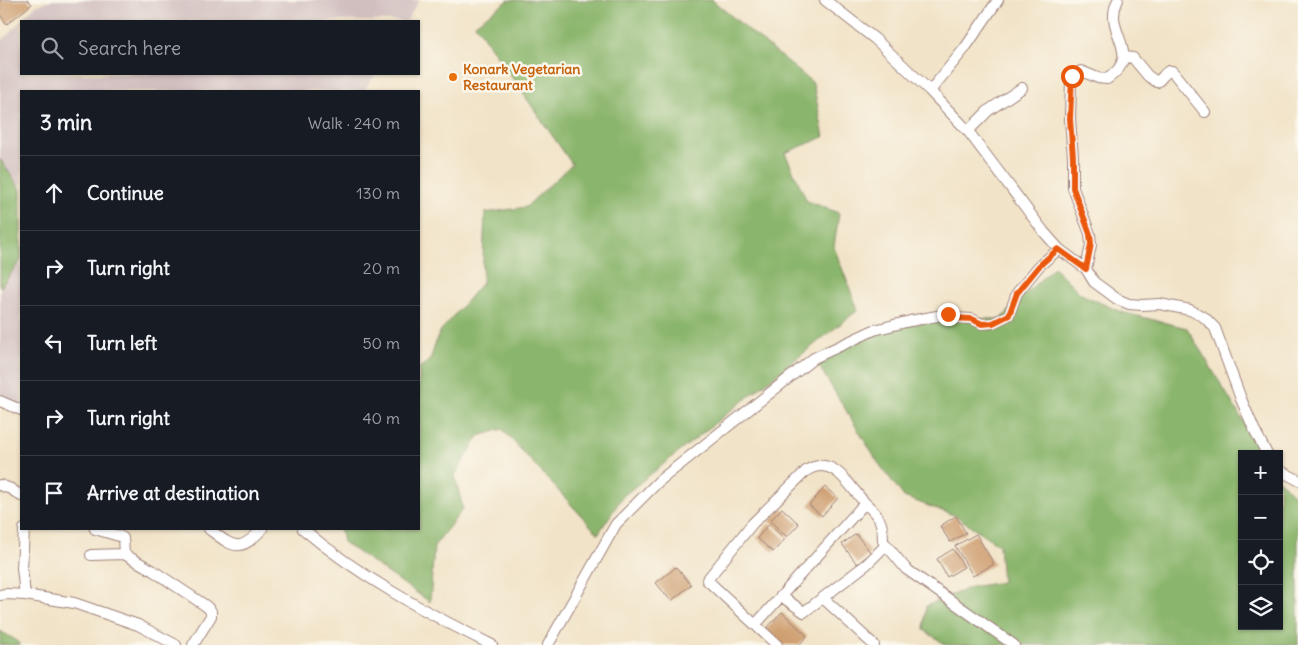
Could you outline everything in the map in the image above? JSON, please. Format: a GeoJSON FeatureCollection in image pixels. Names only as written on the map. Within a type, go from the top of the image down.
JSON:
{"type":"FeatureCollection","features":[{"type":"Feature","properties":{"kind":"street"},"geometry":{"type":"LineString","coordinates":[[825,0],[875,39],[930,91],[968,132],[1058,249],[1086,269],[1094,282],[1117,299],[1129,304],[1160,304],[1190,310],[1204,318],[1215,328],[1241,398],[1265,450]]}},
{"type":"Feature","properties":{"kind":"street"},"geometry":{"type":"LineString","coordinates":[[930,91],[998,0]]}},
{"type":"Feature","properties":{"kind":"street"},"geometry":{"type":"LineString","coordinates":[[1086,269],[1091,244],[1090,234],[1073,188],[1070,119],[1071,80],[1072,76],[1081,71],[1098,78],[1107,79],[1115,72],[1124,58],[1123,48],[1114,22],[1118,0]]}},
{"type":"Feature","properties":{"kind":"street"},"geometry":{"type":"LineString","coordinates":[[1124,58],[1133,58],[1148,76],[1157,82],[1166,72],[1172,71],[1205,112]]}},
{"type":"Feature","properties":{"kind":"street"},"geometry":{"type":"LineString","coordinates":[[968,132],[989,110],[1022,88]]}},
{"type":"Feature","properties":{"kind":"street"},"geometry":{"type":"LineString","coordinates":[[548,645],[616,524],[659,481],[814,358],[874,330],[910,321],[948,314],[954,318],[972,319],[982,324],[993,323],[1009,315],[1017,293],[1039,266],[1058,249]]}},
{"type":"Feature","properties":{"kind":"street"},"geometry":{"type":"LineString","coordinates":[[0,401],[20,410]]}},
{"type":"Feature","properties":{"kind":"street"},"geometry":{"type":"LineString","coordinates":[[777,645],[707,580],[752,524],[806,471],[814,466],[822,465],[832,468],[842,476],[876,513],[883,525],[882,540],[906,569],[1014,645]]}},
{"type":"Feature","properties":{"kind":"street"},"geometry":{"type":"LineString","coordinates":[[1283,472],[1298,480]]}},
{"type":"Feature","properties":{"kind":"street"},"geometry":{"type":"LineString","coordinates":[[0,485],[20,495]]}},
{"type":"Feature","properties":{"kind":"street"},"geometry":{"type":"LineString","coordinates":[[755,625],[865,503]]}},
{"type":"Feature","properties":{"kind":"street"},"geometry":{"type":"LineString","coordinates":[[24,530],[22,568],[25,595]]}},
{"type":"Feature","properties":{"kind":"street"},"geometry":{"type":"LineString","coordinates":[[99,530],[123,538],[124,554]]}},
{"type":"Feature","properties":{"kind":"street"},"geometry":{"type":"LineString","coordinates":[[210,530],[230,544],[242,545],[250,542],[261,530]]}},
{"type":"Feature","properties":{"kind":"street"},"geometry":{"type":"LineString","coordinates":[[304,530],[331,552],[399,597],[492,645]]}},
{"type":"Feature","properties":{"kind":"street"},"geometry":{"type":"LineString","coordinates":[[781,596],[804,612],[867,564],[886,545]]}},
{"type":"Feature","properties":{"kind":"street"},"geometry":{"type":"LineString","coordinates":[[91,554],[124,554],[152,570],[210,611],[211,616],[193,645]]}},
{"type":"Feature","properties":{"kind":"street"},"geometry":{"type":"LineString","coordinates":[[0,595],[25,595],[74,603],[138,625],[176,645]]}},
{"type":"Feature","properties":{"kind":"street"},"geometry":{"type":"LineString","coordinates":[[823,598],[874,645]]}},
{"type":"Feature","properties":{"kind":"shaded area"},"geometry":{"type":"Polygon","coordinates":[[[51,0],[419,0],[408,20],[22,20],[35,6],[51,0]]]}},
{"type":"Feature","properties":{"kind":"shaded area"},"geometry":{"type":"Polygon","coordinates":[[[20,22],[20,75],[375,75],[364,90],[20,90],[20,189],[0,159],[0,43],[20,22]]]}},
{"type":"Feature","properties":{"kind":"shaded area"},"geometry":{"type":"Polygon","coordinates":[[[20,261],[20,410],[0,402],[0,288],[20,261]]]}},
{"type":"Feature","properties":{"kind":"green space"},"geometry":{"type":"Polygon","coordinates":[[[509,0],[712,0],[813,83],[824,137],[785,153],[807,201],[839,213],[834,247],[858,310],[623,496],[598,534],[502,429],[479,436],[455,475],[463,509],[434,546],[430,602],[343,542],[340,530],[420,530],[420,367],[430,360],[439,333],[482,283],[485,213],[526,207],[572,164],[475,24],[509,0]]]}},
{"type":"Feature","properties":{"kind":"green space"},"geometry":{"type":"Polygon","coordinates":[[[0,159],[20,189],[20,261],[0,288],[0,159]]]}},
{"type":"Feature","properties":{"kind":"green space"},"geometry":{"type":"Polygon","coordinates":[[[1054,267],[1081,294],[1121,312],[1187,328],[1261,450],[1238,450],[1238,630],[1283,630],[1283,484],[1298,499],[1298,645],[946,645],[924,630],[926,606],[971,587],[1002,582],[999,545],[956,516],[904,497],[877,461],[814,358],[874,330],[954,318],[1001,319],[1054,267]]]}},
{"type":"Feature","properties":{"kind":"green space"},"geometry":{"type":"Polygon","coordinates":[[[0,631],[14,639],[21,645],[0,645],[0,631]]]}},
{"type":"Feature","properties":{"kind":"building"},"geometry":{"type":"Polygon","coordinates":[[[0,0],[28,0],[32,4],[7,24],[0,15],[0,0]]]}},
{"type":"Feature","properties":{"kind":"building"},"geometry":{"type":"Polygon","coordinates":[[[825,487],[838,498],[822,516],[809,505],[825,487]]]}},
{"type":"Feature","properties":{"kind":"building"},"geometry":{"type":"Polygon","coordinates":[[[782,508],[799,524],[787,537],[770,521],[782,508]]]}},
{"type":"Feature","properties":{"kind":"building"},"geometry":{"type":"Polygon","coordinates":[[[956,516],[966,533],[950,542],[940,526],[956,516]]]}},
{"type":"Feature","properties":{"kind":"building"},"geometry":{"type":"Polygon","coordinates":[[[769,524],[785,539],[773,552],[757,538],[769,524]]]}},
{"type":"Feature","properties":{"kind":"building"},"geometry":{"type":"Polygon","coordinates":[[[856,534],[871,553],[857,564],[842,544],[856,534]]]}},
{"type":"Feature","properties":{"kind":"building"},"geometry":{"type":"Polygon","coordinates":[[[976,534],[994,564],[973,576],[955,546],[976,534]]]}},
{"type":"Feature","properties":{"kind":"building"},"geometry":{"type":"Polygon","coordinates":[[[953,549],[964,567],[947,577],[937,559],[953,549]]]}},
{"type":"Feature","properties":{"kind":"building"},"geometry":{"type":"Polygon","coordinates":[[[676,567],[691,585],[671,601],[656,583],[676,567]]]}},
{"type":"Feature","properties":{"kind":"building"},"geometry":{"type":"Polygon","coordinates":[[[782,612],[807,636],[799,645],[780,645],[765,630],[782,612]]]}},
{"type":"Feature","properties":{"kind":"place","name":"Konark Vegetarian Restaurant"},"geometry":{"type":"Point","coordinates":[453,77]}},
{"type":"Feature","properties":{"kind":"route"},"geometry":{"type":"LineString","coordinates":[[948,314],[954,318],[972,319],[982,324],[993,323],[1009,315],[1017,293],[1039,266],[1058,249],[1086,269],[1091,244],[1090,234],[1087,221],[1073,188],[1070,119],[1072,76]]}}]}
